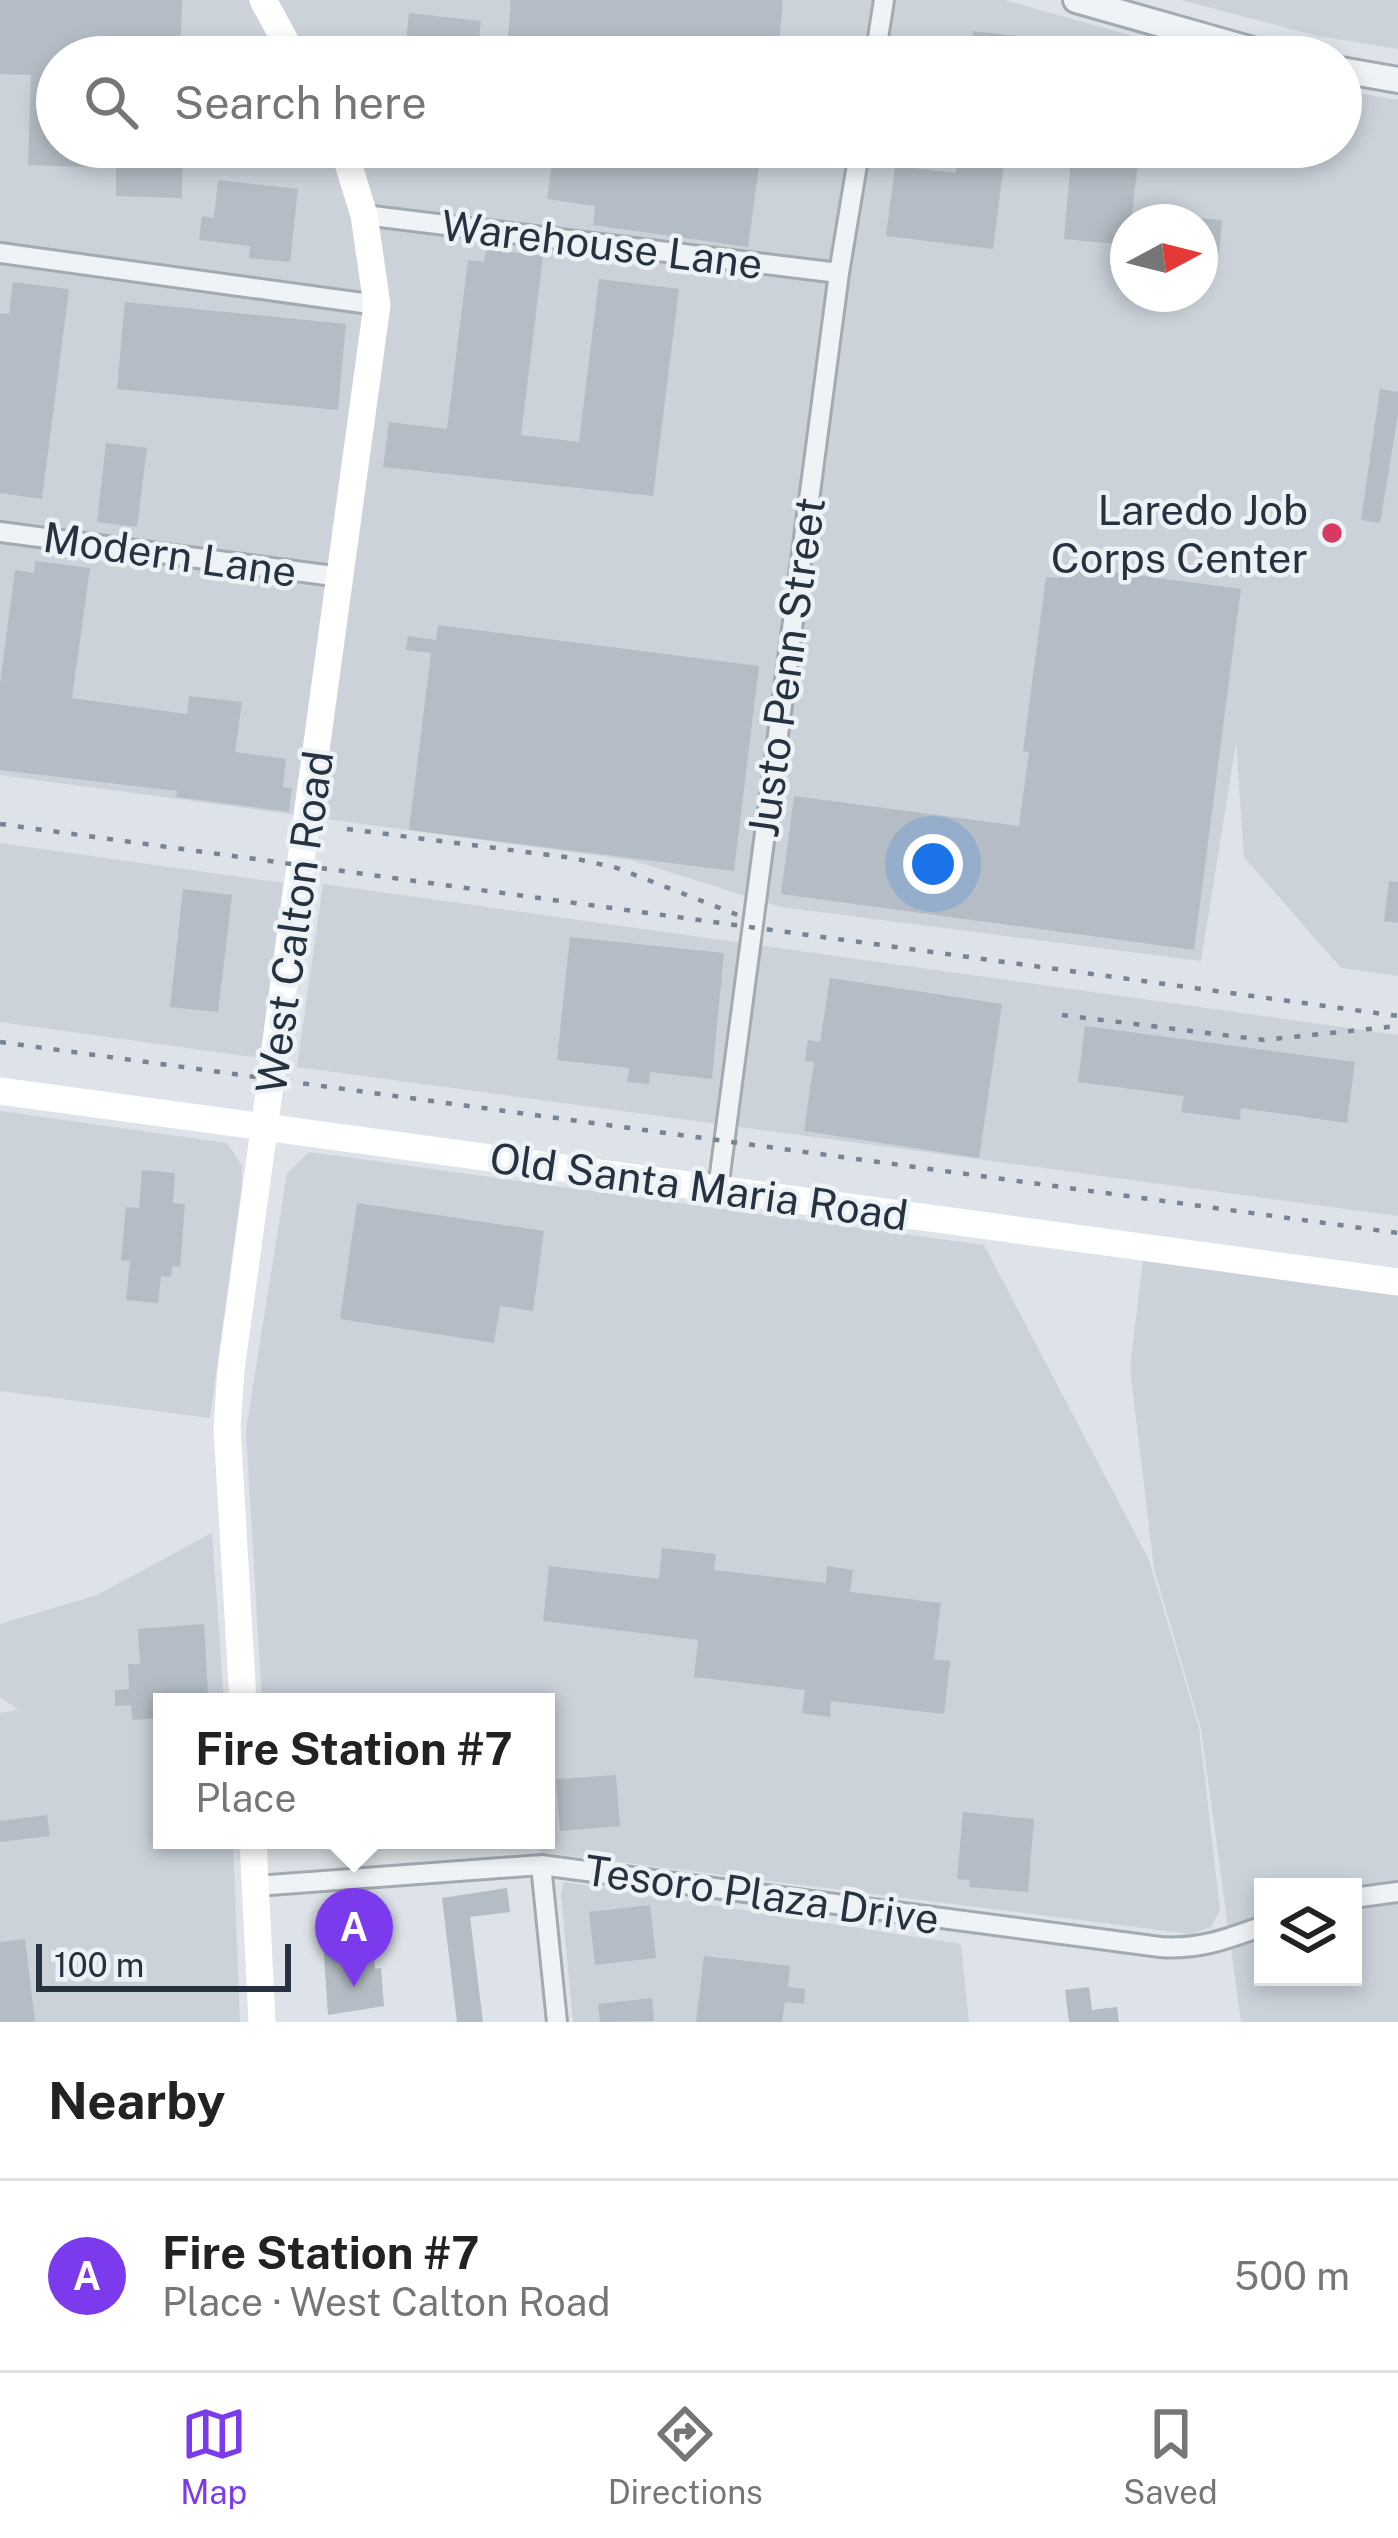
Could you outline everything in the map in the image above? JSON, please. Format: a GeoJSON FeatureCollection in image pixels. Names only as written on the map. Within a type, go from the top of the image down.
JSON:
{"type":"FeatureCollection","features":[{"type":"Feature","properties":{"kind":"main road"},"geometry":{"type":"LineString","coordinates":[[263,0],[283,36]]}},
{"type":"Feature","properties":{"kind":"main road","name":"West Calton Road"},"geometry":{"type":"LineString","coordinates":[[243,1693],[227,1427],[231,1370],[377,304],[364,215],[349,168]]}},
{"type":"Feature","properties":{"kind":"main road","name":"Old Santa Maria Road"},"geometry":{"type":"LineString","coordinates":[[0,1091],[1398,1282]]}},
{"type":"Feature","properties":{"kind":"main road"},"geometry":{"type":"LineString","coordinates":[[254,1849],[262,2022]]}},
{"type":"Feature","properties":{"kind":"street"},"geometry":{"type":"LineString","coordinates":[[878,36],[884,0]]}},
{"type":"Feature","properties":{"kind":"street"},"geometry":{"type":"LineString","coordinates":[[1076,0],[1203,36]]}},
{"type":"Feature","properties":{"kind":"street"},"geometry":{"type":"LineString","coordinates":[[1362,74],[1398,80]]}},
{"type":"Feature","properties":{"kind":"street","name":"Justo Penn Street"},"geometry":{"type":"LineString","coordinates":[[718,1189],[856,168]]}},
{"type":"Feature","properties":{"kind":"street","name":"Warehouse Lane"},"geometry":{"type":"LineString","coordinates":[[364,215],[839,273]]}},
{"type":"Feature","properties":{"kind":"street"},"geometry":{"type":"LineString","coordinates":[[0,254],[377,304]]}},
{"type":"Feature","properties":{"kind":"street","name":"Modern Lane"},"geometry":{"type":"LineString","coordinates":[[0,532],[341,577]]}},
{"type":"Feature","properties":{"kind":"street"},"geometry":{"type":"LineString","coordinates":[[541,1865],[557,2022]]}},
{"type":"Feature","properties":{"kind":"street","name":"Tesoro Plaza Drive"},"geometry":{"type":"LineString","coordinates":[[256,1886],[541,1865],[1173,1948],[1218,1944],[1254,1930]]}},
{"type":"Feature","properties":{"kind":"street"},"geometry":{"type":"LineString","coordinates":[[1362,1897],[1398,1892]]}},
{"type":"Feature","properties":{"kind":"shaded area"},"geometry":{"type":"Polygon","coordinates":[[[0,0],[1004,0],[1133,36],[36,36],[36,168],[1362,168],[1362,94],[1398,100],[1398,976],[1341,968],[1244,857],[1236,743],[1201,961],[781,907],[631,860],[0,775],[0,0]]]}},
{"type":"Feature","properties":{"kind":"shaded area"},"geometry":{"type":"Polygon","coordinates":[[[1181,0],[1398,0],[1398,49],[1362,43],[1362,36],[1318,36],[1181,0]]]}},
{"type":"Feature","properties":{"kind":"shaded area"},"geometry":{"type":"Polygon","coordinates":[[[0,843],[283,883],[260,1058],[0,1022],[0,843]]]}},
{"type":"Feature","properties":{"kind":"shaded area"},"geometry":{"type":"Polygon","coordinates":[[[323,884],[1398,1035],[1398,1216],[297,1067],[323,884]]]}},
{"type":"Feature","properties":{"kind":"shaded area"},"geometry":{"type":"Polygon","coordinates":[[[0,1111],[227,1143],[242,1166],[241,1192],[210,1418],[0,1391],[0,1111]]]}},
{"type":"Feature","properties":{"kind":"shaded area"},"geometry":{"type":"Polygon","coordinates":[[[309,1152],[984,1245],[1149,1560],[1199,1728],[1220,1910],[1211,1927],[1191,1934],[540,1852],[555,1849],[555,1693],[261,1693],[246,1430],[287,1173],[309,1152]]]}},
{"type":"Feature","properties":{"kind":"shaded area"},"geometry":{"type":"Polygon","coordinates":[[[1143,1259],[1398,1295],[1398,2022],[1241,2022],[1201,1729],[1154,1569],[1130,1368],[1143,1259]]]}},
{"type":"Feature","properties":{"kind":"shaded area"},"geometry":{"type":"Polygon","coordinates":[[[212,1533],[223,1693],[153,1693],[153,1849],[233,1849],[240,2022],[0,2022],[0,1713],[19,1710],[0,1697],[0,1624],[97,1595],[212,1533]]]}},
{"type":"Feature","properties":{"kind":"shaded area"},"geometry":{"type":"Polygon","coordinates":[[[564,1882],[961,1944],[969,2022],[573,2022],[561,1895],[564,1882]]]}},
{"type":"Feature","properties":{"kind":"building"},"geometry":{"type":"Polygon","coordinates":[[[0,0],[182,0],[181,36],[36,36],[36,165],[28,165],[31,75],[0,74],[0,0]]]}},
{"type":"Feature","properties":{"kind":"building"},"geometry":{"type":"Polygon","coordinates":[[[511,0],[783,0],[780,36],[508,36],[511,0]]]}},
{"type":"Feature","properties":{"kind":"building"},"geometry":{"type":"Polygon","coordinates":[[[409,13],[481,21],[479,36],[406,36],[409,13]]]}},
{"type":"Feature","properties":{"kind":"building"},"geometry":{"type":"Polygon","coordinates":[[[973,31],[1019,36],[972,36],[973,31]]]}},
{"type":"Feature","properties":{"kind":"building"},"geometry":{"type":"Polygon","coordinates":[[[116,168],[183,168],[182,198],[116,196],[116,168]]]}},
{"type":"Feature","properties":{"kind":"building"},"geometry":{"type":"Polygon","coordinates":[[[551,168],[759,168],[748,247],[593,225],[595,206],[547,199],[551,168]]]}},
{"type":"Feature","properties":{"kind":"building"},"geometry":{"type":"Polygon","coordinates":[[[895,168],[956,173],[957,168],[1003,168],[993,249],[886,236],[895,168]]]}},
{"type":"Feature","properties":{"kind":"building"},"geometry":{"type":"Polygon","coordinates":[[[1070,168],[1137,168],[1133,204],[1110,204],[1110,243],[1064,239],[1070,168]]]}},
{"type":"Feature","properties":{"kind":"building"},"geometry":{"type":"Polygon","coordinates":[[[218,180],[298,189],[290,262],[249,258],[250,246],[199,240],[202,216],[214,218],[218,180]]]}},
{"type":"Feature","properties":{"kind":"building"},"geometry":{"type":"Polygon","coordinates":[[[486,249],[543,256],[521,435],[579,442],[599,279],[679,289],[653,496],[383,467],[389,422],[447,429],[468,260],[484,262],[486,249]]]}},
{"type":"Feature","properties":{"kind":"building"},"geometry":{"type":"Polygon","coordinates":[[[13,282],[69,289],[42,499],[0,493],[0,313],[9,314],[13,282]]]}},
{"type":"Feature","properties":{"kind":"building"},"geometry":{"type":"Polygon","coordinates":[[[125,302],[346,324],[338,410],[117,389],[125,302]]]}},
{"type":"Feature","properties":{"kind":"building"},"geometry":{"type":"Polygon","coordinates":[[[1380,389],[1398,392],[1398,414],[1380,523],[1361,520],[1380,389]]]}},
{"type":"Feature","properties":{"kind":"building"},"geometry":{"type":"Polygon","coordinates":[[[106,443],[147,448],[137,527],[97,522],[106,443]]]}},
{"type":"Feature","properties":{"kind":"building"},"geometry":{"type":"Polygon","coordinates":[[[35,561],[90,568],[72,698],[187,714],[189,696],[242,702],[235,752],[286,759],[283,787],[292,788],[289,812],[176,797],[177,791],[0,770],[0,684],[15,570],[34,573],[35,561]]]}},
{"type":"Feature","properties":{"kind":"building"},"geometry":{"type":"Polygon","coordinates":[[[1061,565],[1241,589],[1194,950],[781,894],[794,796],[1019,826],[1029,752],[1023,751],[1046,577],[1060,578],[1061,565]]]}},
{"type":"Feature","properties":{"kind":"building"},"geometry":{"type":"Polygon","coordinates":[[[438,625],[759,666],[734,871],[409,830],[431,653],[406,650],[408,636],[436,640],[438,625]]]}},
{"type":"Feature","properties":{"kind":"building"},"geometry":{"type":"Polygon","coordinates":[[[1389,881],[1398,882],[1398,923],[1384,921],[1389,881]]]}},
{"type":"Feature","properties":{"kind":"building"},"geometry":{"type":"Polygon","coordinates":[[[183,889],[232,895],[218,1012],[170,1007],[183,889]]]}},
{"type":"Feature","properties":{"kind":"building"},"geometry":{"type":"Polygon","coordinates":[[[570,937],[724,953],[712,1079],[650,1072],[649,1084],[627,1082],[629,1068],[557,1060],[570,937]]]}},
{"type":"Feature","properties":{"kind":"building"},"geometry":{"type":"Polygon","coordinates":[[[830,978],[1002,1004],[979,1158],[804,1131],[814,1062],[805,1061],[808,1040],[820,1042],[830,978]]]}},
{"type":"Feature","properties":{"kind":"building"},"geometry":{"type":"Polygon","coordinates":[[[1085,1026],[1355,1062],[1347,1123],[1241,1108],[1240,1120],[1181,1112],[1184,1096],[1078,1082],[1085,1026]]]}},
{"type":"Feature","properties":{"kind":"building"},"geometry":{"type":"Polygon","coordinates":[[[142,1170],[175,1173],[173,1203],[185,1204],[180,1267],[172,1266],[171,1277],[161,1276],[158,1303],[126,1300],[130,1261],[121,1260],[126,1207],[139,1208],[142,1170]]]}},
{"type":"Feature","properties":{"kind":"building"},"geometry":{"type":"Polygon","coordinates":[[[357,1203],[544,1231],[533,1311],[500,1306],[494,1343],[340,1319],[357,1203]]]}},
{"type":"Feature","properties":{"kind":"building"},"geometry":{"type":"Polygon","coordinates":[[[662,1548],[716,1554],[714,1570],[826,1583],[827,1566],[853,1570],[850,1592],[941,1603],[934,1659],[950,1661],[944,1714],[831,1701],[830,1717],[802,1713],[805,1690],[694,1677],[698,1640],[543,1621],[549,1566],[659,1579],[662,1548]]]}},
{"type":"Feature","properties":{"kind":"building"},"geometry":{"type":"Polygon","coordinates":[[[204,1624],[208,1693],[153,1693],[153,1719],[132,1720],[131,1705],[115,1706],[115,1690],[129,1689],[128,1664],[140,1664],[138,1629],[204,1624]]]}},
{"type":"Feature","properties":{"kind":"building"},"geometry":{"type":"Polygon","coordinates":[[[616,1775],[620,1826],[560,1831],[556,1779],[616,1775]]]}},
{"type":"Feature","properties":{"kind":"building"},"geometry":{"type":"Polygon","coordinates":[[[963,1812],[1034,1819],[1028,1892],[969,1887],[970,1880],[957,1879],[963,1812]]]}},
{"type":"Feature","properties":{"kind":"building"},"geometry":{"type":"Polygon","coordinates":[[[47,1815],[50,1836],[0,1842],[0,1821],[47,1815]]]}},
{"type":"Feature","properties":{"kind":"building"},"geometry":{"type":"Polygon","coordinates":[[[507,1888],[510,1912],[470,1917],[483,2022],[457,2022],[442,1898],[507,1888]]]}},
{"type":"Feature","properties":{"kind":"building"},"geometry":{"type":"Polygon","coordinates":[[[650,1905],[656,1958],[595,1965],[589,1912],[650,1905]]]}},
{"type":"Feature","properties":{"kind":"building"},"geometry":{"type":"Polygon","coordinates":[[[372,1924],[384,2006],[328,2015],[322,1928],[372,1924]]]}},
{"type":"Feature","properties":{"kind":"building"},"geometry":{"type":"Polygon","coordinates":[[[25,1939],[35,2022],[0,2022],[0,1942],[25,1939]]]}},
{"type":"Feature","properties":{"kind":"building"},"geometry":{"type":"Polygon","coordinates":[[[704,1956],[790,1966],[788,1987],[805,1989],[804,2004],[785,2002],[782,2022],[696,2022],[704,1956]]]}},
{"type":"Feature","properties":{"kind":"building"},"geometry":{"type":"Polygon","coordinates":[[[1089,1987],[1092,2010],[1117,2007],[1119,2022],[1069,2022],[1065,1990],[1089,1987]]]}},
{"type":"Feature","properties":{"kind":"building"},"geometry":{"type":"Polygon","coordinates":[[[652,1998],[654,2021],[600,2022],[598,2004],[652,1998]]]}},
{"type":"Feature","properties":{"kind":"railway"},"geometry":{"type":"LineString","coordinates":[[0,824],[1398,1016]]}},
{"type":"Feature","properties":{"kind":"railway"},"geometry":{"type":"LineString","coordinates":[[347,829],[573,858],[617,868],[743,917]]}},
{"type":"Feature","properties":{"kind":"railway"},"geometry":{"type":"LineString","coordinates":[[1062,1015],[1264,1040],[1398,1026]]}},
{"type":"Feature","properties":{"kind":"railway"},"geometry":{"type":"LineString","coordinates":[[0,1042],[1398,1233]]}},
{"type":"Feature","properties":{"kind":"place","name":"Laredo Job Corps Center"},"geometry":{"type":"Point","coordinates":[1332,533]}},
{"type":"Feature","properties":{"kind":"place","name":"Fire Station #7"},"geometry":{"type":"Point","coordinates":[354,1987]}}]}
